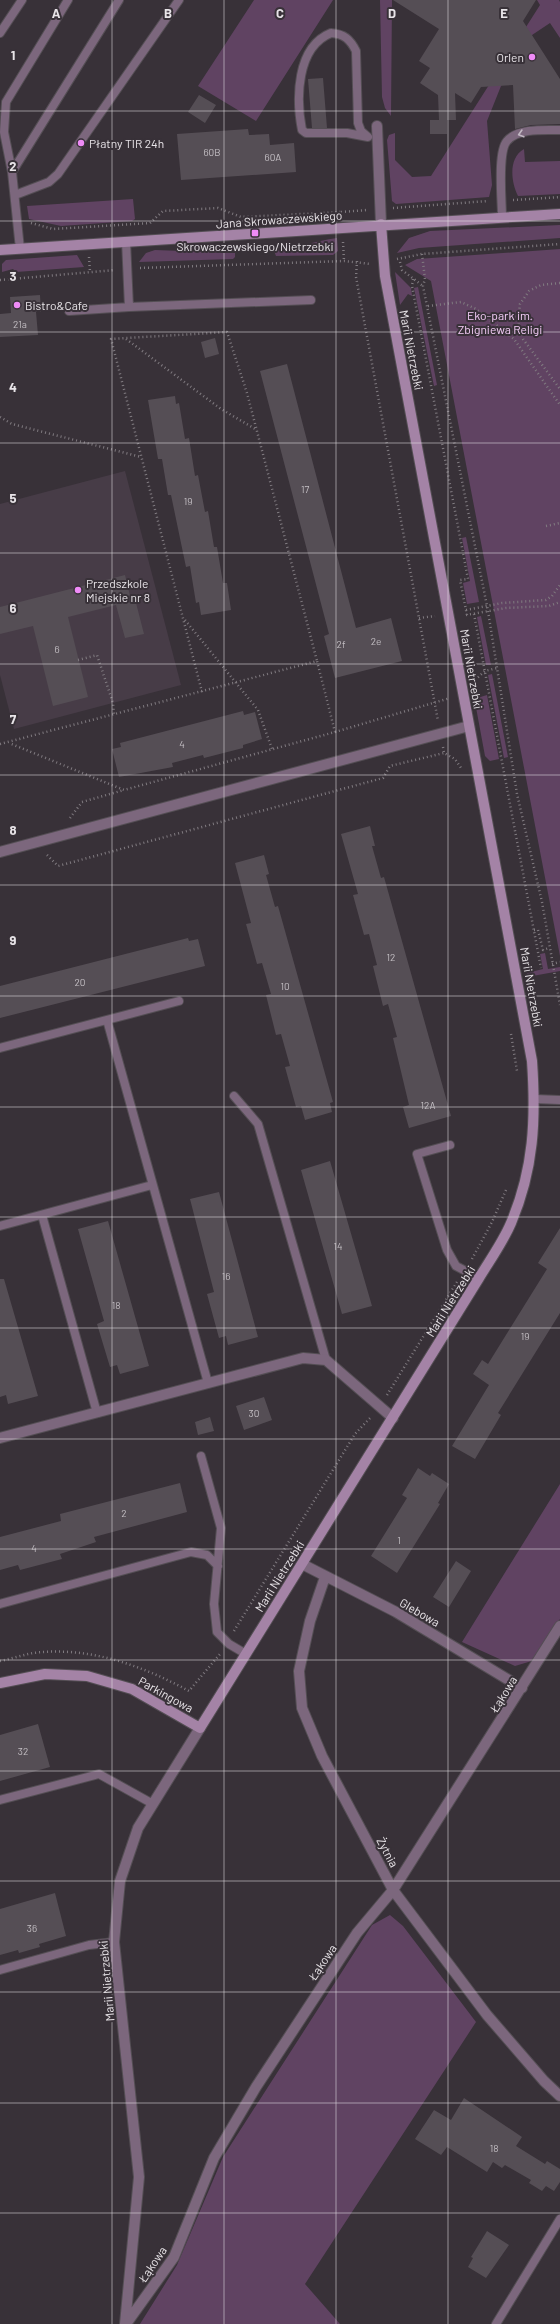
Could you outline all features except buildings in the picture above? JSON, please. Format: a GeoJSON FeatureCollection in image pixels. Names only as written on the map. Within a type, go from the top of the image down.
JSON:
{"type":"FeatureCollection","features":[{"type":"Feature","properties":{"kind":"street"},"geometry":{"type":"LineString","coordinates":[[374,133],[381,224]]}},
{"type":"Feature","properties":{"kind":"street","name":"Jana Skrowaczewskiego"},"geometry":{"type":"LineString","coordinates":[[0,250],[342,228],[381,224],[560,214]]}},
{"type":"Feature","properties":{"kind":"street","name":"Marii Nietrzebki"},"geometry":{"type":"LineString","coordinates":[[125,2324],[139,2176],[114,1942],[120,1881],[138,1828],[393,1418],[511,1224],[524,1185],[533,1145],[535,1099],[532,1061],[385,276],[381,224]]}},
{"type":"Feature","properties":{"kind":"street"},"geometry":{"type":"LineString","coordinates":[[0,852],[469,726]]}},
{"type":"Feature","properties":{"kind":"street"},"geometry":{"type":"LineString","coordinates":[[0,1438],[303,1358],[326,1360],[393,1418]]}},
{"type":"Feature","properties":{"kind":"street","name":"Glebowa"},"geometry":{"type":"LineString","coordinates":[[302,1564],[325,1578],[396,1612],[522,1688]]}},
{"type":"Feature","properties":{"kind":"street","name":"Żytnia"},"geometry":{"type":"LineString","coordinates":[[325,1578],[310,1622],[299,1671],[302,1708],[322,1756],[394,1890],[487,2015],[544,2081],[560,2096]]}},
{"type":"Feature","properties":{"kind":"street","name":"Łąkowa"},"geometry":{"type":"LineString","coordinates":[[125,2324],[174,2257],[214,2158],[256,2087],[357,1933],[394,1890],[560,1626]]}},
{"type":"Feature","properties":{"kind":"street","name":"Parkingowa"},"geometry":{"type":"LineString","coordinates":[[0,1683],[45,1674],[87,1676],[132,1689],[200,1728]]}},
{"type":"Feature","properties":{"kind":"lane"},"geometry":{"type":"LineString","coordinates":[[0,33],[22,0]]}},
{"type":"Feature","properties":{"kind":"lane"},"geometry":{"type":"LineString","coordinates":[[20,249],[12,172],[2,129],[6,102],[68,0]]}},
{"type":"Feature","properties":{"kind":"lane"},"geometry":{"type":"LineString","coordinates":[[12,172],[119,0]]}},
{"type":"Feature","properties":{"kind":"lane"},"geometry":{"type":"LineString","coordinates":[[15,195],[49,182],[58,174],[179,0]]}},
{"type":"Feature","properties":{"kind":"lane"},"geometry":{"type":"LineString","coordinates":[[331,33],[341,34],[352,41],[356,51],[358,123],[361,131],[374,133],[306,133],[302,130],[299,115],[302,70],[313,46],[322,36],[331,33]]}},
{"type":"Feature","properties":{"kind":"lane"},"geometry":{"type":"LineString","coordinates":[[502,217],[502,153],[506,141],[519,134],[560,130]]}},
{"type":"Feature","properties":{"kind":"lane"},"geometry":{"type":"LineString","coordinates":[[126,241],[129,307]]}},
{"type":"Feature","properties":{"kind":"lane"},"geometry":{"type":"LineString","coordinates":[[68,311],[129,307],[311,300]]}},
{"type":"Feature","properties":{"kind":"lane"},"geometry":{"type":"LineString","coordinates":[[0,1048],[179,1001]]}},
{"type":"Feature","properties":{"kind":"lane"},"geometry":{"type":"LineString","coordinates":[[107,1020],[208,1383]]}},
{"type":"Feature","properties":{"kind":"lane"},"geometry":{"type":"LineString","coordinates":[[234,1096],[258,1124],[326,1360]]}},
{"type":"Feature","properties":{"kind":"lane"},"geometry":{"type":"LineString","coordinates":[[535,1099],[560,1100]]}},
{"type":"Feature","properties":{"kind":"lane"},"geometry":{"type":"LineString","coordinates":[[450,1145],[417,1154],[446,1250],[456,1266],[479,1278]]}},
{"type":"Feature","properties":{"kind":"lane"},"geometry":{"type":"LineString","coordinates":[[0,1226],[152,1185]]}},
{"type":"Feature","properties":{"kind":"lane"},"geometry":{"type":"LineString","coordinates":[[42,1215],[97,1413]]}},
{"type":"Feature","properties":{"kind":"lane"},"geometry":{"type":"LineString","coordinates":[[201,1456],[221,1528],[214,1604],[217,1632],[228,1643],[246,1654]]}},
{"type":"Feature","properties":{"kind":"lane"},"geometry":{"type":"LineString","coordinates":[[0,1604],[191,1552],[207,1555],[218,1566]]}},
{"type":"Feature","properties":{"kind":"lane"},"geometry":{"type":"LineString","coordinates":[[0,1800],[99,1774],[153,1804]]}},
{"type":"Feature","properties":{"kind":"lane"},"geometry":{"type":"LineString","coordinates":[[0,1970],[89,1945],[114,1942]]}},
{"type":"Feature","properties":{"kind":"lane"},"geometry":{"type":"LineString","coordinates":[[496,2324],[560,2219]]}},
{"type":"Feature","properties":{"kind":"path"},"geometry":{"type":"LineString","coordinates":[[18,220],[53,229],[150,223],[163,211],[218,208],[241,217],[341,212],[560,197]]}},
{"type":"Feature","properties":{"kind":"path"},"geometry":{"type":"LineString","coordinates":[[341,212],[344,261]]}},
{"type":"Feature","properties":{"kind":"path"},"geometry":{"type":"LineString","coordinates":[[395,260],[422,254],[560,244]]}},
{"type":"Feature","properties":{"kind":"path"},"geometry":{"type":"LineString","coordinates":[[422,254],[425,279],[424,286],[488,611],[517,794],[542,902],[560,1005]]}},
{"type":"Feature","properties":{"kind":"path"},"geometry":{"type":"LineString","coordinates":[[89,257],[90,272]]}},
{"type":"Feature","properties":{"kind":"path"},"geometry":{"type":"LineString","coordinates":[[399,259],[402,270],[424,286]]}},
{"type":"Feature","properties":{"kind":"path"},"geometry":{"type":"LineString","coordinates":[[0,280],[128,269],[344,261],[357,261],[372,264]]}},
{"type":"Feature","properties":{"kind":"path"},"geometry":{"type":"LineString","coordinates":[[357,261],[356,277],[444,753]]}},
{"type":"Feature","properties":{"kind":"path"},"geometry":{"type":"LineString","coordinates":[[413,279],[412,286],[468,579],[460,580],[467,615]]}},
{"type":"Feature","properties":{"kind":"path"},"geometry":{"type":"LineString","coordinates":[[560,283],[541,285],[529,291],[520,304],[518,317],[523,340],[560,389]]}},
{"type":"Feature","properties":{"kind":"path"},"geometry":{"type":"LineString","coordinates":[[428,306],[461,302],[476,309],[514,339],[560,405]]}},
{"type":"Feature","properties":{"kind":"path"},"geometry":{"type":"LineString","coordinates":[[202,692],[111,339],[227,332],[256,430],[336,732]]}},
{"type":"Feature","properties":{"kind":"path"},"geometry":{"type":"LineString","coordinates":[[126,338],[222,409],[256,430]]}},
{"type":"Feature","properties":{"kind":"path"},"geometry":{"type":"LineString","coordinates":[[0,417],[12,424],[141,457]]}},
{"type":"Feature","properties":{"kind":"path"},"geometry":{"type":"LineString","coordinates":[[546,526],[560,523]]}},
{"type":"Feature","properties":{"kind":"path"},"geometry":{"type":"LineString","coordinates":[[466,610],[486,606],[546,600],[552,596],[560,585]]}},
{"type":"Feature","properties":{"kind":"path"},"geometry":{"type":"LineString","coordinates":[[462,614],[467,615],[524,607],[549,606],[560,602]]}},
{"type":"Feature","properties":{"kind":"path"},"geometry":{"type":"LineString","coordinates":[[474,614],[541,968]]}},
{"type":"Feature","properties":{"kind":"path"},"geometry":{"type":"LineString","coordinates":[[419,618],[438,615]]}},
{"type":"Feature","properties":{"kind":"path"},"geometry":{"type":"LineString","coordinates":[[183,618],[237,682],[258,710],[272,749]]}},
{"type":"Feature","properties":{"kind":"path"},"geometry":{"type":"LineString","coordinates":[[78,660],[97,655],[113,703],[114,715]]}},
{"type":"Feature","properties":{"kind":"path"},"geometry":{"type":"LineString","coordinates":[[0,744],[317,661]]}},
{"type":"Feature","properties":{"kind":"path"},"geometry":{"type":"LineString","coordinates":[[8,743],[124,790],[435,704],[463,692],[485,671],[497,668]]}},
{"type":"Feature","properties":{"kind":"path"},"geometry":{"type":"LineString","coordinates":[[45,853],[58,866],[383,778],[390,766],[444,753],[460,763],[461,769]]}},
{"type":"Feature","properties":{"kind":"path"},"geometry":{"type":"LineString","coordinates":[[534,930],[538,930],[543,950],[549,948]]}},
{"type":"Feature","properties":{"kind":"path"},"geometry":{"type":"LineString","coordinates":[[552,964],[560,962]]}},
{"type":"Feature","properties":{"kind":"path"},"geometry":{"type":"LineString","coordinates":[[510,1028],[517,1078]]}},
{"type":"Feature","properties":{"kind":"path"},"geometry":{"type":"LineString","coordinates":[[0,1662],[32,1654],[53,1652],[96,1655],[128,1663],[189,1691],[217,1660],[355,1434],[380,1407],[492,1222],[507,1187]]}},
{"type":"Feature","properties":{"kind":"shaded area","name":"Przedszkole Miejskie nr 8"},"geometry":{"type":"Polygon","coordinates":[[[125,471],[181,685],[14,729],[0,675],[0,504],[125,471]]]}},
{"type":"Feature","properties":{"kind":"green space"},"geometry":{"type":"Polygon","coordinates":[[[254,0],[333,0],[256,121],[198,86],[254,0]]]}},
{"type":"Feature","properties":{"kind":"green space"},"geometry":{"type":"Polygon","coordinates":[[[380,0],[392,0],[391,116],[385,108],[382,97],[380,0]]]}},
{"type":"Feature","properties":{"kind":"green space"},"geometry":{"type":"Polygon","coordinates":[[[537,0],[559,0],[560,38],[550,23],[532,35],[501,86],[487,121],[492,185],[489,197],[396,204],[392,201],[387,140],[389,135],[395,133],[395,160],[412,177],[431,176],[540,5],[537,0]]]}},
{"type":"Feature","properties":{"kind":"green space"},"geometry":{"type":"Polygon","coordinates":[[[524,149],[525,162],[560,161],[560,194],[518,196],[512,171],[515,158],[524,149]]]}},
{"type":"Feature","properties":{"kind":"green space"},"geometry":{"type":"Polygon","coordinates":[[[133,199],[135,219],[132,221],[61,226],[29,219],[27,206],[133,199]]]}},
{"type":"Feature","properties":{"kind":"green space"},"geometry":{"type":"Polygon","coordinates":[[[560,225],[560,238],[419,248],[397,253],[409,238],[430,231],[560,225]]]}},
{"type":"Feature","properties":{"kind":"green space"},"geometry":{"type":"Polygon","coordinates":[[[337,238],[338,251],[333,255],[276,256],[274,251],[321,241],[337,238]]]}},
{"type":"Feature","properties":{"kind":"green space","name":"Eko-park im. Zbigniewa Religi"},"geometry":{"type":"Polygon","coordinates":[[[560,249],[560,956],[431,281],[405,265],[417,259],[560,249]]]}},
{"type":"Feature","properties":{"kind":"green space"},"geometry":{"type":"Polygon","coordinates":[[[155,250],[235,253],[235,257],[233,259],[139,262],[146,253],[155,250]]]}},
{"type":"Feature","properties":{"kind":"green space"},"geometry":{"type":"Polygon","coordinates":[[[77,255],[84,267],[16,272],[13,269],[2,272],[2,264],[6,260],[77,255]]]}},
{"type":"Feature","properties":{"kind":"green space"},"geometry":{"type":"Polygon","coordinates":[[[395,272],[411,288],[412,296],[408,294],[400,305],[395,272]]]}},
{"type":"Feature","properties":{"kind":"green space"},"geometry":{"type":"Polygon","coordinates":[[[418,287],[437,385],[434,386],[414,288],[418,287]]]}},
{"type":"Feature","properties":{"kind":"green space"},"geometry":{"type":"Polygon","coordinates":[[[466,537],[479,602],[467,604],[463,583],[470,581],[462,538],[466,537]]]}},
{"type":"Feature","properties":{"kind":"green space"},"geometry":{"type":"Polygon","coordinates":[[[481,616],[491,665],[486,665],[477,617],[481,616]]]}},
{"type":"Feature","properties":{"kind":"green space"},"geometry":{"type":"Polygon","coordinates":[[[492,674],[508,757],[504,758],[488,675],[492,674]]]}},
{"type":"Feature","properties":{"kind":"green space"},"geometry":{"type":"Polygon","coordinates":[[[487,695],[499,759],[490,761],[485,756],[475,702],[477,698],[487,695]]]}},
{"type":"Feature","properties":{"kind":"green space"},"geometry":{"type":"Polygon","coordinates":[[[545,953],[548,969],[560,967],[560,971],[527,977],[527,973],[543,969],[540,954],[545,953]]]}},
{"type":"Feature","properties":{"kind":"green space"},"geometry":{"type":"Polygon","coordinates":[[[560,1484],[560,1619],[535,1660],[515,1666],[462,1642],[560,1484]]]}},
{"type":"Feature","properties":{"kind":"green space"},"geometry":{"type":"Polygon","coordinates":[[[390,1915],[403,1926],[476,2022],[305,2284],[340,2324],[140,2324],[177,2265],[223,2157],[372,1925],[390,1915]]]}},
{"type":"Feature","properties":{"kind":"place","name":"Orlen"},"geometry":{"type":"Point","coordinates":[532,57]}},
{"type":"Feature","properties":{"kind":"place","name":"Płatny TIR 24h"},"geometry":{"type":"Point","coordinates":[81,143]}},
{"type":"Feature","properties":{"kind":"place","name":"Skrowaczewskiego/Nietrzebki"},"geometry":{"type":"Point","coordinates":[255,233]}},
{"type":"Feature","properties":{"kind":"place","name":"Bistro&Cafe"},"geometry":{"type":"Point","coordinates":[17,305]}},
{"type":"Feature","properties":{"kind":"place","name":"Przedszkole Miejskie nr 8"},"geometry":{"type":"Point","coordinates":[78,590]}}]}
